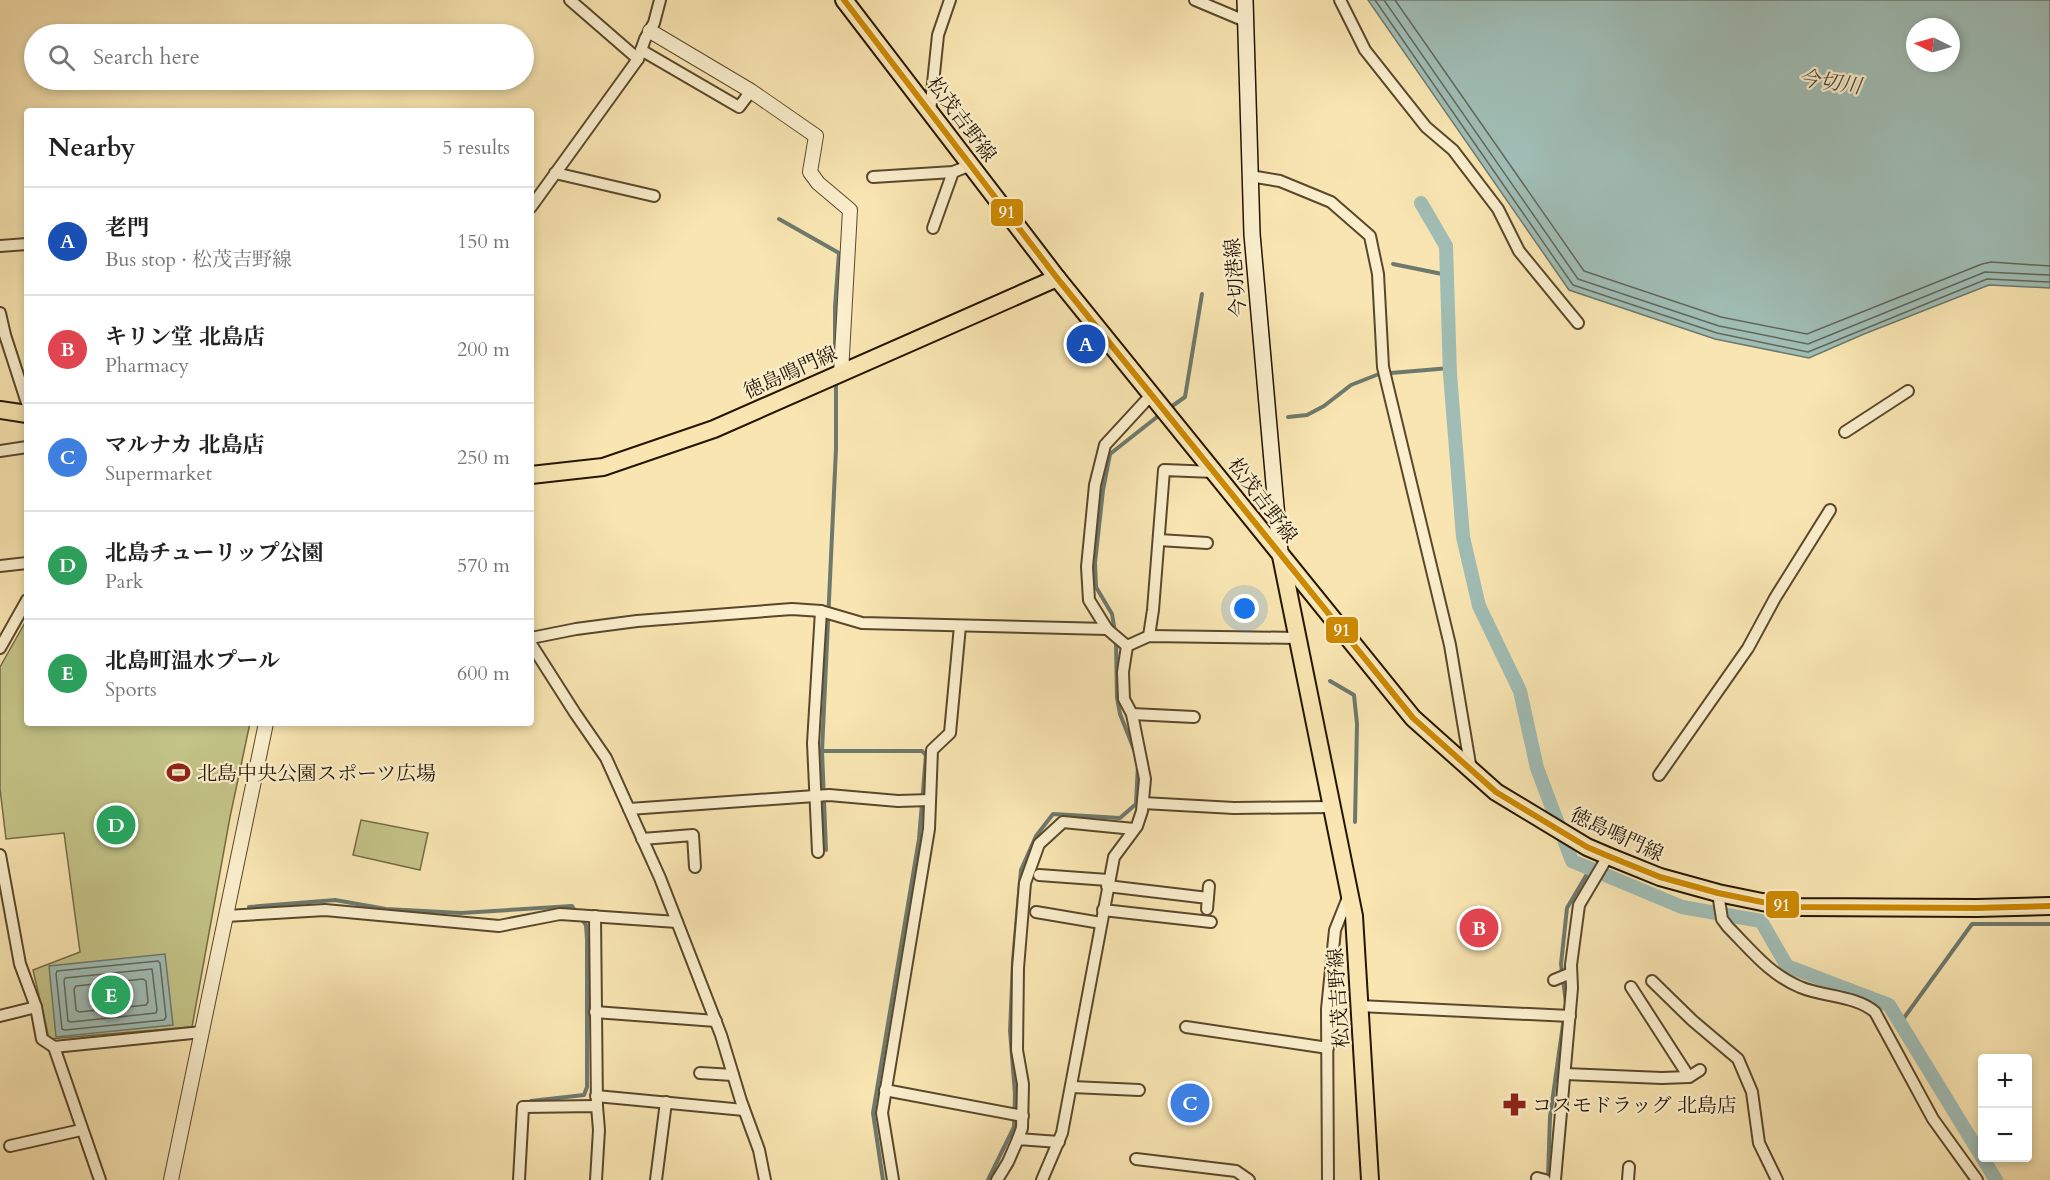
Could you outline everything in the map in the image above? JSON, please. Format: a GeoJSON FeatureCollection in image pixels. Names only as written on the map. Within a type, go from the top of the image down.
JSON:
{"type":"FeatureCollection","features":[{"type":"Feature","properties":{"kind":"main road","name":"松茂吉野線"},"geometry":{"type":"LineString","coordinates":[[844,0],[1057,278],[1280,552],[1354,916],[1370,1180]]}},
{"type":"Feature","properties":{"kind":"main road","name":"今切港線"},"geometry":{"type":"LineString","coordinates":[[1245,0],[1252,234],[1280,552]]}},
{"type":"Feature","properties":{"kind":"main road","name":"徳島鳴門線"},"geometry":{"type":"LineString","coordinates":[[534,475],[603,466],[714,429],[1057,278]]}},
{"type":"Feature","properties":{"kind":"main road"},"geometry":{"type":"LineString","coordinates":[[0,410],[24,414]]}},
{"type":"Feature","properties":{"kind":"main road","name":"徳島鳴門線"},"geometry":{"type":"LineString","coordinates":[[1280,552],[1413,718],[1496,792],[1571,838],[1608,856],[1660,877],[1718,893],[1798,907],[2050,906]]}},
{"type":"Feature","properties":{"kind":"street"},"geometry":{"type":"LineString","coordinates":[[570,0],[639,55],[739,107],[751,91]]}},
{"type":"Feature","properties":{"kind":"street"},"geometry":{"type":"LineString","coordinates":[[534,203],[639,55],[654,23],[660,0]]}},
{"type":"Feature","properties":{"kind":"street"},"geometry":{"type":"LineString","coordinates":[[930,112],[938,35],[950,0]]}},
{"type":"Feature","properties":{"kind":"street"},"geometry":{"type":"LineString","coordinates":[[1195,0],[1245,21]]}},
{"type":"Feature","properties":{"kind":"street"},"geometry":{"type":"LineString","coordinates":[[1340,0],[1365,50],[1426,127],[1453,150],[1498,209],[1519,251],[1578,323]]}},
{"type":"Feature","properties":{"kind":"street"},"geometry":{"type":"LineString","coordinates":[[650,31],[751,91],[816,136],[810,172],[818,183],[850,210],[841,373]]}},
{"type":"Feature","properties":{"kind":"street"},"geometry":{"type":"LineString","coordinates":[[873,177],[953,172],[970,165]]}},
{"type":"Feature","properties":{"kind":"street"},"geometry":{"type":"LineString","coordinates":[[933,228],[953,172]]}},
{"type":"Feature","properties":{"kind":"street"},"geometry":{"type":"LineString","coordinates":[[555,173],[654,196]]}},
{"type":"Feature","properties":{"kind":"street"},"geometry":{"type":"LineString","coordinates":[[1250,176],[1280,181],[1331,202],[1370,236],[1378,274],[1383,367],[1450,645],[1472,770]]}},
{"type":"Feature","properties":{"kind":"street"},"geometry":{"type":"LineString","coordinates":[[0,246],[24,244]]}},
{"type":"Feature","properties":{"kind":"street"},"geometry":{"type":"LineString","coordinates":[[0,313],[4,335],[24,394]]}},
{"type":"Feature","properties":{"kind":"street"},"geometry":{"type":"LineString","coordinates":[[1845,432],[1908,391]]}},
{"type":"Feature","properties":{"kind":"street"},"geometry":{"type":"LineString","coordinates":[[1127,646],[1107,629],[1089,600],[1087,567],[1095,485],[1106,445],[1152,394]]}},
{"type":"Feature","properties":{"kind":"street"},"geometry":{"type":"LineString","coordinates":[[0,451],[24,447]]}},
{"type":"Feature","properties":{"kind":"street"},"geometry":{"type":"LineString","coordinates":[[1149,636],[1164,470],[1215,472]]}},
{"type":"Feature","properties":{"kind":"street"},"geometry":{"type":"LineString","coordinates":[[1659,775],[1748,648],[1775,598],[1830,510]]}},
{"type":"Feature","properties":{"kind":"street"},"geometry":{"type":"LineString","coordinates":[[1159,540],[1207,543]]}},
{"type":"Feature","properties":{"kind":"street"},"geometry":{"type":"LineString","coordinates":[[0,566],[24,563]]}},
{"type":"Feature","properties":{"kind":"street"},"geometry":{"type":"LineString","coordinates":[[0,648],[24,605]]}},
{"type":"Feature","properties":{"kind":"street"},"geometry":{"type":"LineString","coordinates":[[534,637],[576,629],[677,617],[792,609],[821,611],[862,623],[1107,629]]}},
{"type":"Feature","properties":{"kind":"street"},"geometry":{"type":"LineString","coordinates":[[818,852],[813,743],[821,611]]}},
{"type":"Feature","properties":{"kind":"street"},"geometry":{"type":"LineString","coordinates":[[893,1180],[882,1113],[929,829],[932,750],[950,733],[960,626]]}},
{"type":"Feature","properties":{"kind":"street"},"geometry":{"type":"LineString","coordinates":[[1127,646],[1149,636],[1298,638]]}},
{"type":"Feature","properties":{"kind":"street"},"geometry":{"type":"LineString","coordinates":[[1044,1180],[1062,1133],[1114,857],[1134,830],[1142,812],[1145,779],[1132,714],[1124,699],[1123,672],[1127,646]]}},
{"type":"Feature","properties":{"kind":"street"},"geometry":{"type":"LineString","coordinates":[[534,649],[574,713],[606,758],[660,878],[716,1021],[759,1150],[765,1180]]}},
{"type":"Feature","properties":{"kind":"street"},"geometry":{"type":"LineString","coordinates":[[1132,714],[1194,717]]}},
{"type":"Feature","properties":{"kind":"street"},"geometry":{"type":"LineString","coordinates":[[171,1180],[265,726]]}},
{"type":"Feature","properties":{"kind":"street"},"geometry":{"type":"LineString","coordinates":[[629,809],[829,795],[898,801],[930,800]]}},
{"type":"Feature","properties":{"kind":"street"},"geometry":{"type":"LineString","coordinates":[[1143,803],[1234,808],[1333,807]]}},
{"type":"Feature","properties":{"kind":"street"},"geometry":{"type":"LineString","coordinates":[[997,1180],[1008,1162],[1022,1128],[1023,1084],[1017,1050],[1018,969],[1025,883],[1040,844],[1063,822],[1134,830]]}},
{"type":"Feature","properties":{"kind":"street"},"geometry":{"type":"LineString","coordinates":[[642,838],[693,835],[695,867]]}},
{"type":"Feature","properties":{"kind":"street"},"geometry":{"type":"LineString","coordinates":[[0,855],[20,964],[36,1007],[42,1039],[54,1047],[100,1180]]}},
{"type":"Feature","properties":{"kind":"street"},"geometry":{"type":"LineString","coordinates":[[1555,1180],[1570,1016],[1571,973],[1580,905],[1608,856]]}},
{"type":"Feature","properties":{"kind":"street"},"geometry":{"type":"LineString","coordinates":[[1039,875],[1209,892],[1207,909]]}},
{"type":"Feature","properties":{"kind":"street"},"geometry":{"type":"LineString","coordinates":[[1328,1180],[1327,1009],[1335,930],[1350,892]]}},
{"type":"Feature","properties":{"kind":"street"},"geometry":{"type":"LineString","coordinates":[[1718,893],[1722,919],[1772,971],[1799,987],[1860,1003],[1875,1012],[1933,1119],[1977,1180]]}},
{"type":"Feature","properties":{"kind":"street"},"geometry":{"type":"LineString","coordinates":[[226,916],[325,910],[499,926],[560,914],[676,922]]}},
{"type":"Feature","properties":{"kind":"street"},"geometry":{"type":"LineString","coordinates":[[1103,910],[1211,922]]}},
{"type":"Feature","properties":{"kind":"street"},"geometry":{"type":"LineString","coordinates":[[1035,912],[1101,923]]}},
{"type":"Feature","properties":{"kind":"street"},"geometry":{"type":"LineString","coordinates":[[595,916],[599,1130],[596,1180]]}},
{"type":"Feature","properties":{"kind":"street"},"geometry":{"type":"LineString","coordinates":[[1554,980],[1571,973]]}},
{"type":"Feature","properties":{"kind":"street"},"geometry":{"type":"LineString","coordinates":[[1652,981],[1693,1021],[1738,1059],[1752,1092],[1759,1143],[1777,1180]]}},
{"type":"Feature","properties":{"kind":"street"},"geometry":{"type":"LineString","coordinates":[[1630,987],[1689,1077]]}},
{"type":"Feature","properties":{"kind":"street"},"geometry":{"type":"LineString","coordinates":[[1359,1006],[1570,1016]]}},
{"type":"Feature","properties":{"kind":"street"},"geometry":{"type":"LineString","coordinates":[[0,1016],[36,1007]]}},
{"type":"Feature","properties":{"kind":"street"},"geometry":{"type":"LineString","coordinates":[[595,1012],[716,1021]]}},
{"type":"Feature","properties":{"kind":"street"},"geometry":{"type":"LineString","coordinates":[[1186,1027],[1328,1048]]}},
{"type":"Feature","properties":{"kind":"street"},"geometry":{"type":"LineString","coordinates":[[54,1047],[202,1032]]}},
{"type":"Feature","properties":{"kind":"street"},"geometry":{"type":"LineString","coordinates":[[1565,1074],[1662,1078],[1689,1077],[1700,1070]]}},
{"type":"Feature","properties":{"kind":"street"},"geometry":{"type":"LineString","coordinates":[[700,1073],[733,1075]]}},
{"type":"Feature","properties":{"kind":"street"},"geometry":{"type":"LineString","coordinates":[[1071,1087],[1139,1090]]}},
{"type":"Feature","properties":{"kind":"street"},"geometry":{"type":"LineString","coordinates":[[885,1090],[1023,1116]]}},
{"type":"Feature","properties":{"kind":"street"},"geometry":{"type":"LineString","coordinates":[[519,1180],[523,1107],[597,1101],[666,1102],[744,1110]]}},
{"type":"Feature","properties":{"kind":"street"},"geometry":{"type":"LineString","coordinates":[[656,1180],[666,1102]]}},
{"type":"Feature","properties":{"kind":"street"},"geometry":{"type":"LineString","coordinates":[[10,1146],[81,1130]]}},
{"type":"Feature","properties":{"kind":"street"},"geometry":{"type":"LineString","coordinates":[[1018,1138],[1059,1142]]}},
{"type":"Feature","properties":{"kind":"street"},"geometry":{"type":"LineString","coordinates":[[1136,1159],[1236,1171],[1249,1180]]}},
{"type":"Feature","properties":{"kind":"street"},"geometry":{"type":"LineString","coordinates":[[1628,1180],[1629,1167]]}},
{"type":"Feature","properties":{"kind":"green space"},"geometry":{"type":"Polygon","coordinates":[[[24,624],[24,726],[249,726],[230,817],[192,1027],[49,1039],[33,970],[80,952],[64,833],[6,839],[0,789],[0,667],[24,624]]]}},
{"type":"Feature","properties":{"kind":"green space"},"geometry":{"type":"Polygon","coordinates":[[[361,820],[428,833],[420,870],[353,855],[361,820]]]}},
{"type":"Feature","properties":{"kind":"water","name":"今切川"},"geometry":{"type":"Polygon","coordinates":[[[1368,0],[2050,0],[2050,288],[1989,285],[1809,358],[1715,339],[1569,290],[1368,0]]]}},
{"type":"Feature","properties":{"kind":"water"},"geometry":{"type":"Polygon","coordinates":[[[165,954],[173,1025],[56,1037],[49,966],[165,954]]]}},
{"type":"Feature","properties":{"kind":"waterway"},"geometry":{"type":"LineString","coordinates":[[1421,203],[1446,246],[1450,374],[1463,537],[1479,606],[1520,691],[1537,768],[1572,861],[1682,907],[1761,921],[1787,966],[1889,1005],[1996,1180]]}},
{"type":"Feature","properties":{"kind":"waterway"},"geometry":{"type":"LineString","coordinates":[[779,219],[839,253],[835,307],[835,357]]}},
{"type":"Feature","properties":{"kind":"waterway"},"geometry":{"type":"LineString","coordinates":[[1393,264],[1447,275]]}},
{"type":"Feature","properties":{"kind":"waterway"},"geometry":{"type":"LineString","coordinates":[[1168,409],[1185,397],[1202,294]]}},
{"type":"Feature","properties":{"kind":"waterway"},"geometry":{"type":"LineString","coordinates":[[1288,417],[1307,415],[1324,406],[1351,385],[1379,374],[1450,368]]}},
{"type":"Feature","properties":{"kind":"waterway"},"geometry":{"type":"LineString","coordinates":[[826,850],[822,751],[836,449],[836,380]]}},
{"type":"Feature","properties":{"kind":"waterway"},"geometry":{"type":"LineString","coordinates":[[1115,632],[1112,614],[1096,587],[1095,563],[1103,490],[1110,454],[1162,413]]}},
{"type":"Feature","properties":{"kind":"waterway"},"geometry":{"type":"LineString","coordinates":[[1116,640],[1117,698],[1120,714],[1135,752]]}},
{"type":"Feature","properties":{"kind":"waterway"},"geometry":{"type":"LineString","coordinates":[[1330,681],[1354,695],[1357,724],[1355,822]]}},
{"type":"Feature","properties":{"kind":"waterway"},"geometry":{"type":"LineString","coordinates":[[822,751],[922,751],[926,755],[919,839],[873,1113],[883,1180]]}},
{"type":"Feature","properties":{"kind":"waterway"},"geometry":{"type":"LineString","coordinates":[[988,1180],[1014,1127],[1015,1094],[1010,1031],[1021,870],[1036,836],[1053,814],[1120,818],[1136,804],[1138,765]]}},
{"type":"Feature","properties":{"kind":"waterway"},"geometry":{"type":"LineString","coordinates":[[1548,1178],[1550,1117],[1566,1003],[1561,964],[1567,908],[1590,869]]}},
{"type":"Feature","properties":{"kind":"waterway"},"geometry":{"type":"LineString","coordinates":[[249,907],[335,900],[386,909],[461,913],[572,906],[576,912]]}},
{"type":"Feature","properties":{"kind":"waterway"},"geometry":{"type":"LineString","coordinates":[[531,1101],[584,1095],[587,1087],[587,939],[586,925],[581,918]]}},
{"type":"Feature","properties":{"kind":"waterway"},"geometry":{"type":"LineString","coordinates":[[1901,1022],[1972,924],[2050,924]]}},
{"type":"Feature","properties":{"kind":"transit line","name":"91"},"geometry":{"type":"LineString","coordinates":[[844,0],[1057,278],[1413,718],[1496,792],[1587,847],[1660,877],[1718,893],[1799,907],[2050,906]]}},
{"type":"Feature","properties":{"kind":"place","name":"老門"},"geometry":{"type":"Point","coordinates":[1086,344]}},
{"type":"Feature","properties":{"kind":"place","name":"北島中央公園スポーツ広場"},"geometry":{"type":"Point","coordinates":[179,773]}},
{"type":"Feature","properties":{"kind":"place","name":"北島チューリップ公園"},"geometry":{"type":"Point","coordinates":[116,825]}},
{"type":"Feature","properties":{"kind":"place","name":"キリン堂 北島店"},"geometry":{"type":"Point","coordinates":[1479,928]}},
{"type":"Feature","properties":{"kind":"place","name":"北島町温水プール"},"geometry":{"type":"Point","coordinates":[111,995]}},
{"type":"Feature","properties":{"kind":"place","name":"マルナカ 北島店"},"geometry":{"type":"Point","coordinates":[1190,1103]}},
{"type":"Feature","properties":{"kind":"place","name":"コスモドラッグ 北島店"},"geometry":{"type":"Point","coordinates":[1514,1105]}}]}
